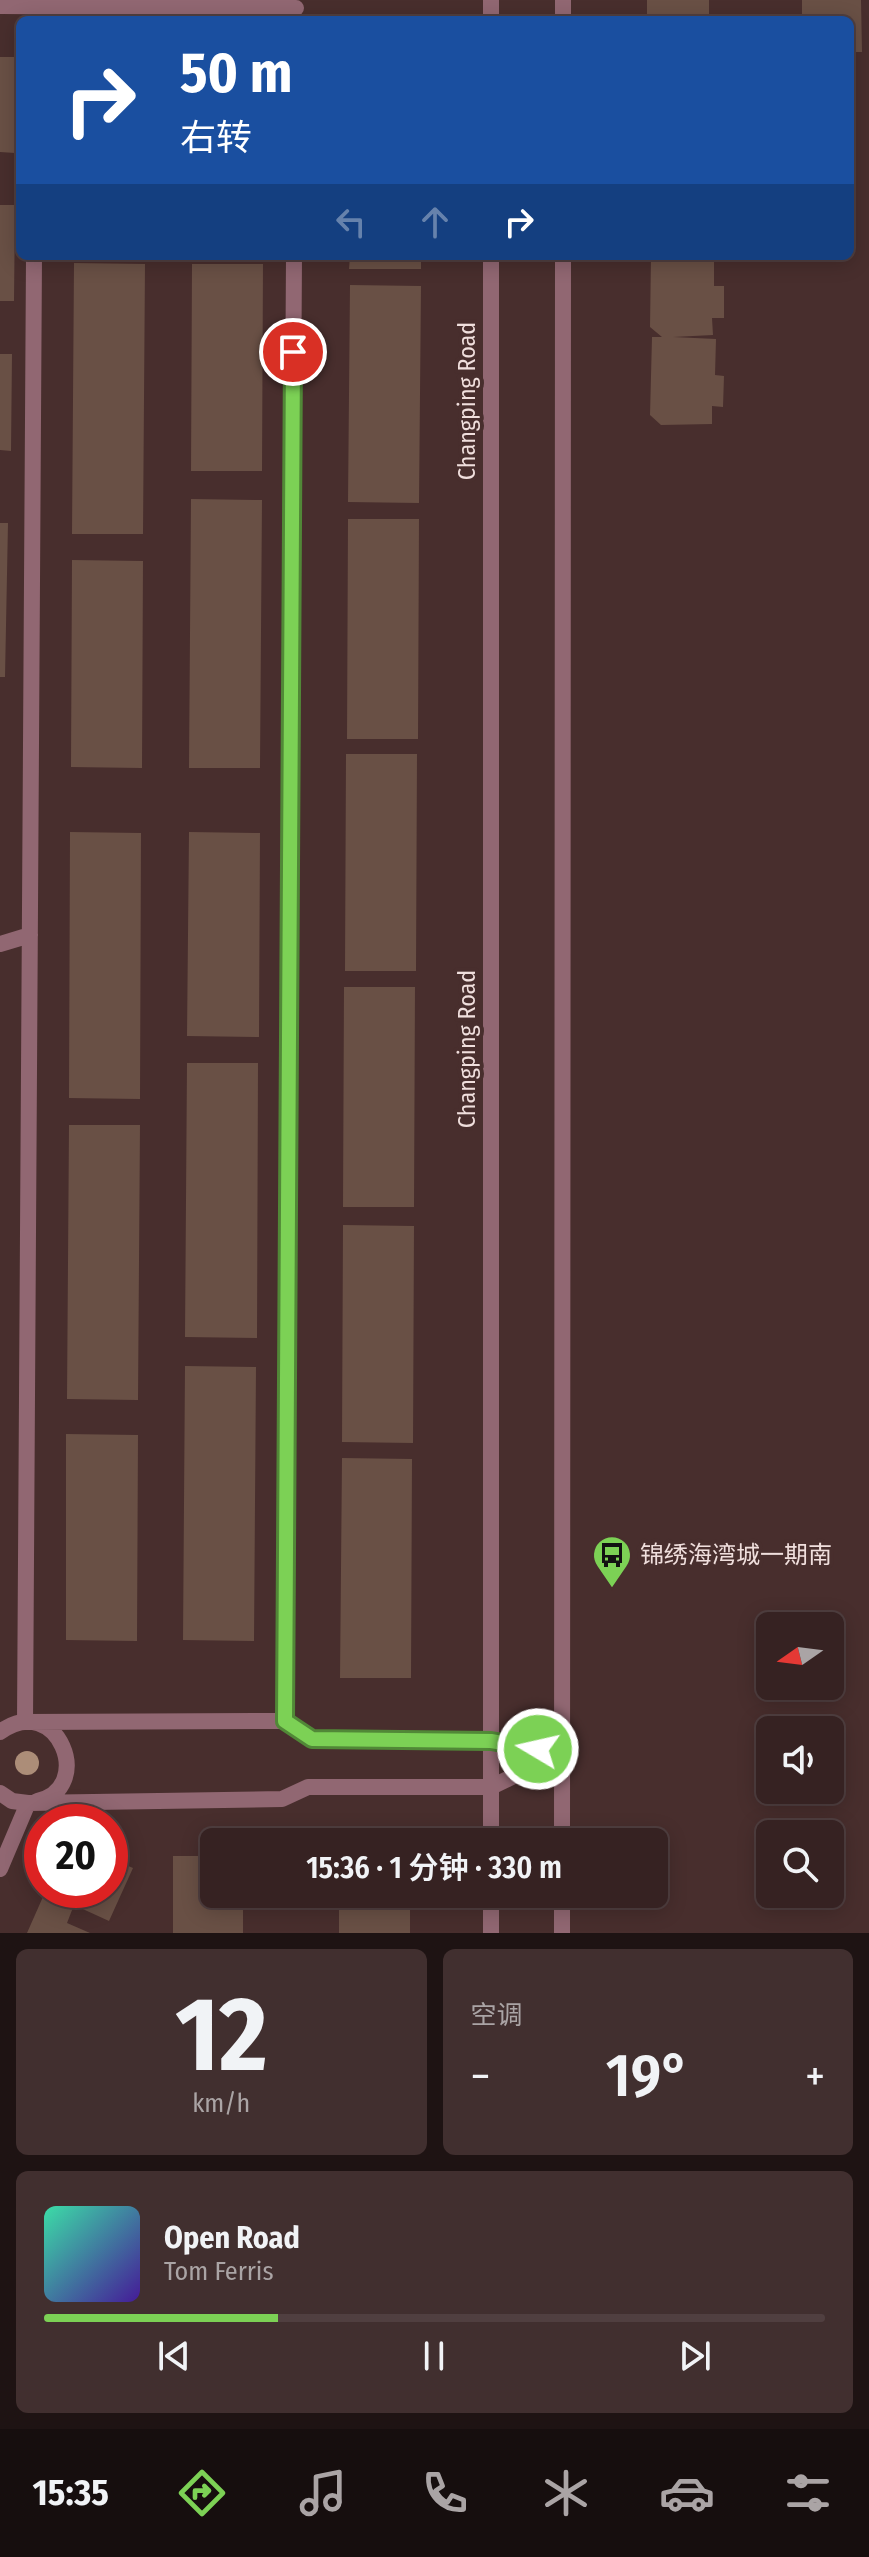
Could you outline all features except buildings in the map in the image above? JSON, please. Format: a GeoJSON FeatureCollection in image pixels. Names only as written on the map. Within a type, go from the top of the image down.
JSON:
{"type":"FeatureCollection","features":[{"type":"Feature","properties":{"kind":"street"},"geometry":{"type":"LineString","coordinates":[[0,6],[35,9],[296,9]]}},
{"type":"Feature","properties":{"kind":"street"},"geometry":{"type":"LineString","coordinates":[[25,1722],[34,260]]}},
{"type":"Feature","properties":{"kind":"street"},"geometry":{"type":"LineString","coordinates":[[285,1721],[294,260]]}},
{"type":"Feature","properties":{"kind":"street","name":"Changping Road"},"geometry":{"type":"LineString","coordinates":[[491,260],[491,1828]]}},
{"type":"Feature","properties":{"kind":"street"},"geometry":{"type":"LineString","coordinates":[[562,1828],[563,260]]}},
{"type":"Feature","properties":{"kind":"street"},"geometry":{"type":"LineString","coordinates":[[0,944],[30,935]]}},
{"type":"Feature","properties":{"kind":"street"},"geometry":{"type":"LineString","coordinates":[[0,1732],[10,1725],[25,1722],[285,1721],[312,1739],[491,1741],[562,1753]]}},
{"type":"Feature","properties":{"kind":"street"},"geometry":{"type":"LineString","coordinates":[[25,1722],[41,1724],[55,1733],[64,1746],[67,1762],[64,1777],[56,1791],[44,1800],[28,1803]]}},
{"type":"Feature","properties":{"kind":"street"},"geometry":{"type":"LineString","coordinates":[[0,1793],[12,1801],[28,1803],[282,1799],[308,1787],[491,1787],[562,1753]]}},
{"type":"Feature","properties":{"kind":"street"},"geometry":{"type":"LineString","coordinates":[[0,1869],[28,1803]]}},
{"type":"Feature","properties":{"kind":"street"},"geometry":{"type":"LineString","coordinates":[[491,1908],[491,1933]]}},
{"type":"Feature","properties":{"kind":"street"},"geometry":{"type":"LineString","coordinates":[[562,1908],[562,1933]]}},
{"type":"Feature","properties":{"kind":"place","name":"锦绣海湾城一期南"},"geometry":{"type":"Point","coordinates":[612,1589]}},
{"type":"Feature","properties":{"kind":"route"},"geometry":{"type":"LineString","coordinates":[[293,352],[285,1721],[312,1739],[491,1741],[538,1749]]}}]}
